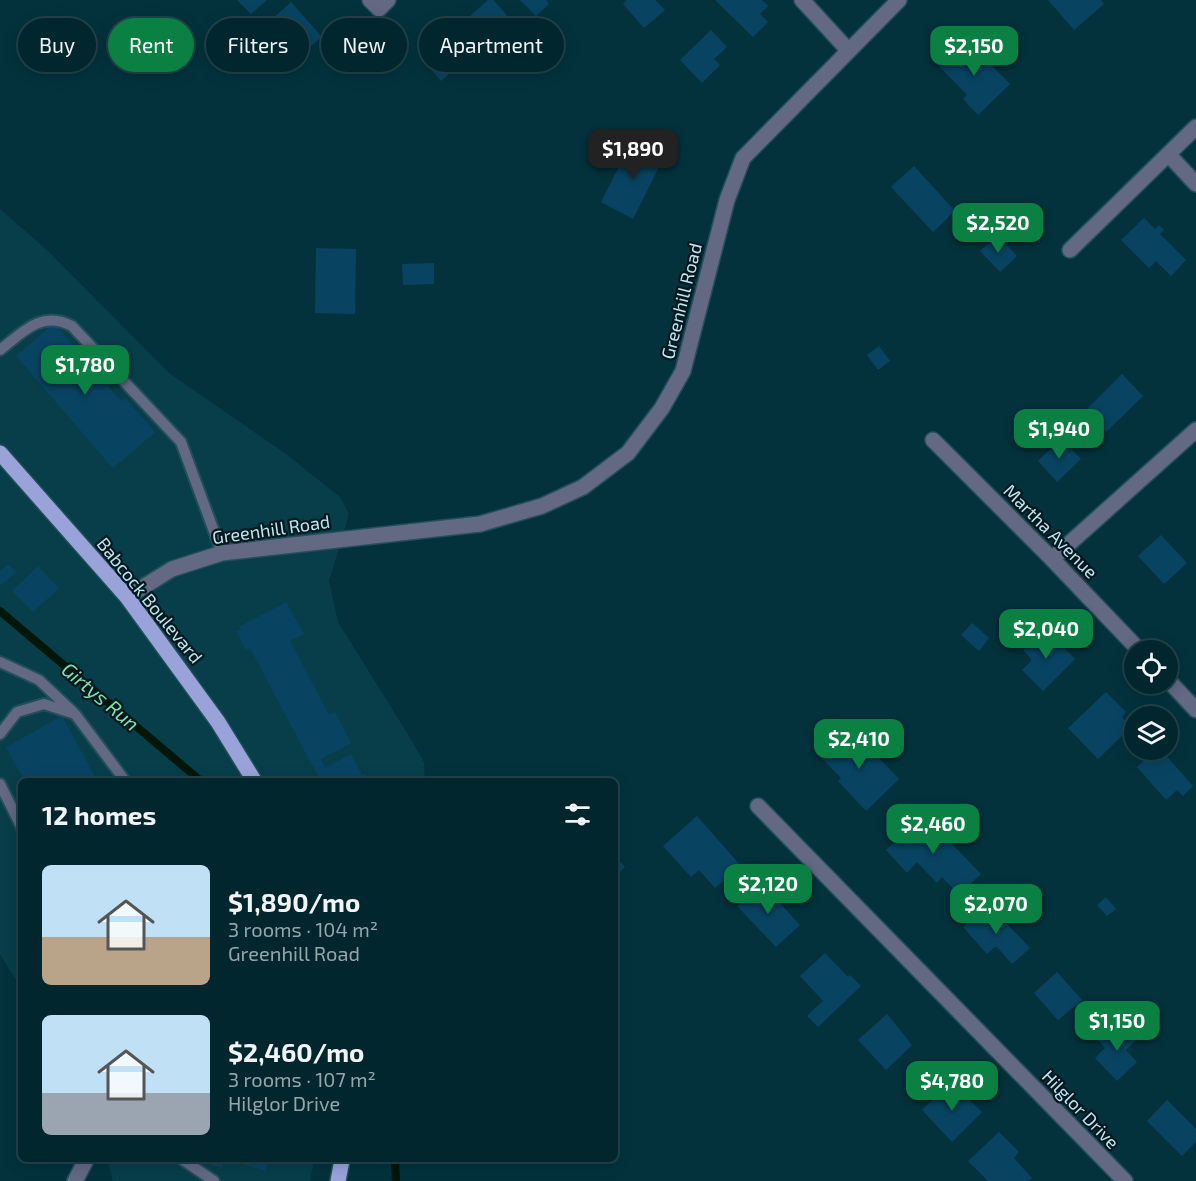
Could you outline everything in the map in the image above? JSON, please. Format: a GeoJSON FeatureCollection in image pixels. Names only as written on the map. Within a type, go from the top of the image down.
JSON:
{"type":"FeatureCollection","features":[{"type":"Feature","properties":{"kind":"main road","name":"Babcock Boulevard"},"geometry":{"type":"LineString","coordinates":[[0,453],[128,597],[218,722],[253,778]]}},
{"type":"Feature","properties":{"kind":"main road"},"geometry":{"type":"LineString","coordinates":[[339,1181],[342,1162]]}},
{"type":"Feature","properties":{"kind":"street"},"geometry":{"type":"LineString","coordinates":[[802,0],[848,51]]}},
{"type":"Feature","properties":{"kind":"street","name":"Greenhill Road"},"geometry":{"type":"LineString","coordinates":[[128,597],[172,569],[222,553],[480,524],[542,506],[583,487],[628,453],[662,408],[683,371],[727,200],[743,158],[899,0]]}},
{"type":"Feature","properties":{"kind":"street"},"geometry":{"type":"LineString","coordinates":[[1070,250],[1196,127]]}},
{"type":"Feature","properties":{"kind":"street"},"geometry":{"type":"LineString","coordinates":[[1169,155],[1196,183]]}},
{"type":"Feature","properties":{"kind":"street"},"geometry":{"type":"LineString","coordinates":[[1052,559],[1196,430]]}},
{"type":"Feature","properties":{"kind":"street","name":"Martha Avenue"},"geometry":{"type":"LineString","coordinates":[[933,440],[1129,640]]}},
{"type":"Feature","properties":{"kind":"street"},"geometry":{"type":"LineString","coordinates":[[1178,691],[1196,710]]}},
{"type":"Feature","properties":{"kind":"street","name":"Hilglor Drive"},"geometry":{"type":"LineString","coordinates":[[758,806],[1125,1181]]}},
{"type":"Feature","properties":{"kind":"street"},"geometry":{"type":"LineString","coordinates":[[75,1181],[85,1162]]}},
{"type":"Feature","properties":{"kind":"lane"},"geometry":{"type":"LineString","coordinates":[[0,350],[26,329],[42,321],[60,320],[72,326],[181,442],[222,553]]}},
{"type":"Feature","properties":{"kind":"lane"},"geometry":{"type":"LineString","coordinates":[[0,662],[39,680],[75,714],[123,778]]}},
{"type":"Feature","properties":{"kind":"lane"},"geometry":{"type":"LineString","coordinates":[[0,734],[17,712],[44,704],[75,714]]}},
{"type":"Feature","properties":{"kind":"lane"},"geometry":{"type":"LineString","coordinates":[[0,784],[18,820]]}},
{"type":"Feature","properties":{"kind":"lane"},"geometry":{"type":"LineString","coordinates":[[186,1162],[214,1181]]}},
{"type":"Feature","properties":{"kind":"shaded area"},"geometry":{"type":"Polygon","coordinates":[[[0,209],[48,251],[169,373],[286,454],[340,497],[349,514],[329,581],[338,622],[424,762],[425,778],[18,778],[18,983],[0,954],[0,209]]]}},
{"type":"Feature","properties":{"kind":"shaded area"},"geometry":{"type":"Polygon","coordinates":[[[108,1162],[314,1162],[310,1181],[113,1181],[108,1162]]]}},
{"type":"Feature","properties":{"kind":"building"},"geometry":{"type":"Polygon","coordinates":[[[237,0],[267,0],[251,14],[237,0]]]}},
{"type":"Feature","properties":{"kind":"building"},"geometry":{"type":"Polygon","coordinates":[[[488,0],[493,0],[507,15],[504,18],[468,18],[488,0]]]}},
{"type":"Feature","properties":{"kind":"building"},"geometry":{"type":"Polygon","coordinates":[[[520,0],[546,0],[549,4],[536,16],[520,0]]]}},
{"type":"Feature","properties":{"kind":"building"},"geometry":{"type":"Polygon","coordinates":[[[627,0],[655,0],[665,10],[644,28],[623,4],[627,0]]]}},
{"type":"Feature","properties":{"kind":"building"},"geometry":{"type":"Polygon","coordinates":[[[717,0],[762,0],[768,6],[760,14],[768,22],[753,37],[717,0]]]}},
{"type":"Feature","properties":{"kind":"building"},"geometry":{"type":"Polygon","coordinates":[[[1048,0],[1101,0],[1104,4],[1074,30],[1048,0]]]}},
{"type":"Feature","properties":{"kind":"building"},"geometry":{"type":"Polygon","coordinates":[[[291,2],[305,18],[273,18],[291,2]]]}},
{"type":"Feature","properties":{"kind":"building"},"geometry":{"type":"Polygon","coordinates":[[[309,22],[321,36],[309,48],[309,22]]]}},
{"type":"Feature","properties":{"kind":"building"},"geometry":{"type":"Polygon","coordinates":[[[711,30],[727,47],[714,59],[720,65],[702,83],[680,60],[711,30]]]}},
{"type":"Feature","properties":{"kind":"building"},"geometry":{"type":"Polygon","coordinates":[[[969,43],[1010,84],[978,115],[963,99],[967,95],[937,64],[956,46],[961,51],[969,43]]]}},
{"type":"Feature","properties":{"kind":"building"},"geometry":{"type":"Polygon","coordinates":[[[433,72],[451,72],[441,81],[433,72]]]}},
{"type":"Feature","properties":{"kind":"building"},"geometry":{"type":"Polygon","coordinates":[[[632,141],[664,157],[633,219],[601,202],[632,141]]]}},
{"type":"Feature","properties":{"kind":"building"},"geometry":{"type":"Polygon","coordinates":[[[914,166],[955,211],[933,232],[891,187],[914,166]]]}},
{"type":"Feature","properties":{"kind":"building"},"geometry":{"type":"Polygon","coordinates":[[[1144,218],[1155,229],[1159,225],[1164,230],[1160,234],[1186,260],[1171,276],[1156,261],[1149,268],[1121,240],[1144,218]]]}},
{"type":"Feature","properties":{"kind":"building"},"geometry":{"type":"Polygon","coordinates":[[[997,235],[1017,256],[1000,272],[980,251],[997,235]]]}},
{"type":"Feature","properties":{"kind":"building"},"geometry":{"type":"Polygon","coordinates":[[[316,248],[356,249],[355,314],[315,313],[316,248]]]}},
{"type":"Feature","properties":{"kind":"building"},"geometry":{"type":"Polygon","coordinates":[[[434,263],[434,284],[403,285],[402,264],[434,263]]]}},
{"type":"Feature","properties":{"kind":"building"},"geometry":{"type":"Polygon","coordinates":[[[54,323],[121,401],[125,398],[155,432],[113,468],[16,356],[54,323]]]}},
{"type":"Feature","properties":{"kind":"building"},"geometry":{"type":"Polygon","coordinates":[[[879,346],[890,361],[878,370],[867,355],[879,346]]]}},
{"type":"Feature","properties":{"kind":"building"},"geometry":{"type":"Polygon","coordinates":[[[1122,374],[1143,396],[1106,432],[1085,411],[1122,374]]]}},
{"type":"Feature","properties":{"kind":"building"},"geometry":{"type":"Polygon","coordinates":[[[1061,439],[1081,459],[1057,482],[1038,461],[1061,439]]]}},
{"type":"Feature","properties":{"kind":"building"},"geometry":{"type":"Polygon","coordinates":[[[1161,535],[1187,563],[1164,584],[1138,556],[1161,535]]]}},
{"type":"Feature","properties":{"kind":"building"},"geometry":{"type":"Polygon","coordinates":[[[8,564],[16,572],[0,586],[0,571],[8,564]]]}},
{"type":"Feature","properties":{"kind":"building"},"geometry":{"type":"Polygon","coordinates":[[[38,566],[59,588],[33,612],[12,591],[38,566]]]}},
{"type":"Feature","properties":{"kind":"building"},"geometry":{"type":"Polygon","coordinates":[[[286,602],[304,634],[290,641],[329,715],[335,712],[351,743],[321,759],[325,768],[351,754],[362,775],[365,774],[367,778],[319,778],[250,648],[246,650],[236,631],[241,629],[239,627],[286,602]]]}},
{"type":"Feature","properties":{"kind":"building"},"geometry":{"type":"Polygon","coordinates":[[[972,623],[989,638],[979,651],[961,635],[972,623]]]}},
{"type":"Feature","properties":{"kind":"building"},"geometry":{"type":"Polygon","coordinates":[[[1045,628],[1075,659],[1043,691],[1022,670],[1032,660],[1023,650],[1045,628]]]}},
{"type":"Feature","properties":{"kind":"building"},"geometry":{"type":"Polygon","coordinates":[[[1106,692],[1124,710],[1122,717],[1124,734],[1098,759],[1068,728],[1106,692]]]}},
{"type":"Feature","properties":{"kind":"building"},"geometry":{"type":"Polygon","coordinates":[[[62,716],[96,778],[23,778],[6,747],[62,716]]]}},
{"type":"Feature","properties":{"kind":"building"},"geometry":{"type":"Polygon","coordinates":[[[847,730],[869,754],[872,751],[899,779],[866,811],[838,781],[841,778],[820,756],[847,730]]]}},
{"type":"Feature","properties":{"kind":"building"},"geometry":{"type":"Polygon","coordinates":[[[1144,760],[1170,760],[1193,786],[1183,796],[1177,790],[1166,800],[1137,767],[1144,760]]]}},
{"type":"Feature","properties":{"kind":"building"},"geometry":{"type":"Polygon","coordinates":[[[923,814],[981,874],[959,895],[942,877],[937,883],[917,862],[907,873],[886,850],[923,814]]]}},
{"type":"Feature","properties":{"kind":"building"},"geometry":{"type":"Polygon","coordinates":[[[697,816],[741,866],[715,888],[699,870],[691,877],[663,846],[697,816]]]}},
{"type":"Feature","properties":{"kind":"building"},"geometry":{"type":"Polygon","coordinates":[[[618,859],[625,867],[618,874],[618,859]]]}},
{"type":"Feature","properties":{"kind":"building"},"geometry":{"type":"Polygon","coordinates":[[[761,883],[800,925],[776,947],[737,906],[761,883]]]}},
{"type":"Feature","properties":{"kind":"building"},"geometry":{"type":"Polygon","coordinates":[[[1106,897],[1116,909],[1107,916],[1097,905],[1106,897]]]}},
{"type":"Feature","properties":{"kind":"building"},"geometry":{"type":"Polygon","coordinates":[[[988,904],[1030,948],[1012,964],[996,946],[987,954],[963,927],[988,904]]]}},
{"type":"Feature","properties":{"kind":"building"},"geometry":{"type":"Polygon","coordinates":[[[825,953],[848,977],[850,975],[861,986],[818,1027],[807,1016],[823,1001],[800,976],[825,953]]]}},
{"type":"Feature","properties":{"kind":"building"},"geometry":{"type":"Polygon","coordinates":[[[1057,972],[1082,1000],[1058,1020],[1034,993],[1057,972]]]}},
{"type":"Feature","properties":{"kind":"building"},"geometry":{"type":"Polygon","coordinates":[[[887,1014],[912,1045],[886,1070],[858,1040],[887,1014]]]}},
{"type":"Feature","properties":{"kind":"building"},"geometry":{"type":"Polygon","coordinates":[[[1124,1025],[1137,1039],[1126,1050],[1137,1062],[1117,1081],[1095,1058],[1105,1048],[1098,1040],[1110,1029],[1115,1034],[1124,1025]]]}},
{"type":"Feature","properties":{"kind":"building"},"geometry":{"type":"Polygon","coordinates":[[[951,1082],[982,1112],[952,1142],[922,1110],[951,1082]]]}},
{"type":"Feature","properties":{"kind":"building"},"geometry":{"type":"Polygon","coordinates":[[[1167,1100],[1196,1129],[1196,1142],[1182,1156],[1147,1121],[1167,1100]]]}},
{"type":"Feature","properties":{"kind":"building"},"geometry":{"type":"Polygon","coordinates":[[[999,1132],[1019,1152],[1014,1158],[1032,1178],[1029,1181],[988,1181],[968,1161],[999,1132]]]}},
{"type":"Feature","properties":{"kind":"building"},"geometry":{"type":"Polygon","coordinates":[[[202,1162],[224,1162],[222,1168],[202,1162]]]}},
{"type":"Feature","properties":{"kind":"building"},"geometry":{"type":"Polygon","coordinates":[[[236,1162],[268,1162],[265,1171],[236,1162]]]}},
{"type":"Feature","properties":{"kind":"waterway","name":"Girtys Run"},"geometry":{"type":"LineString","coordinates":[[0,611],[197,778]]}},
{"type":"Feature","properties":{"kind":"waterway","name":"Girtys Run"},"geometry":{"type":"LineString","coordinates":[[395,1162],[396,1181]]}}]}
